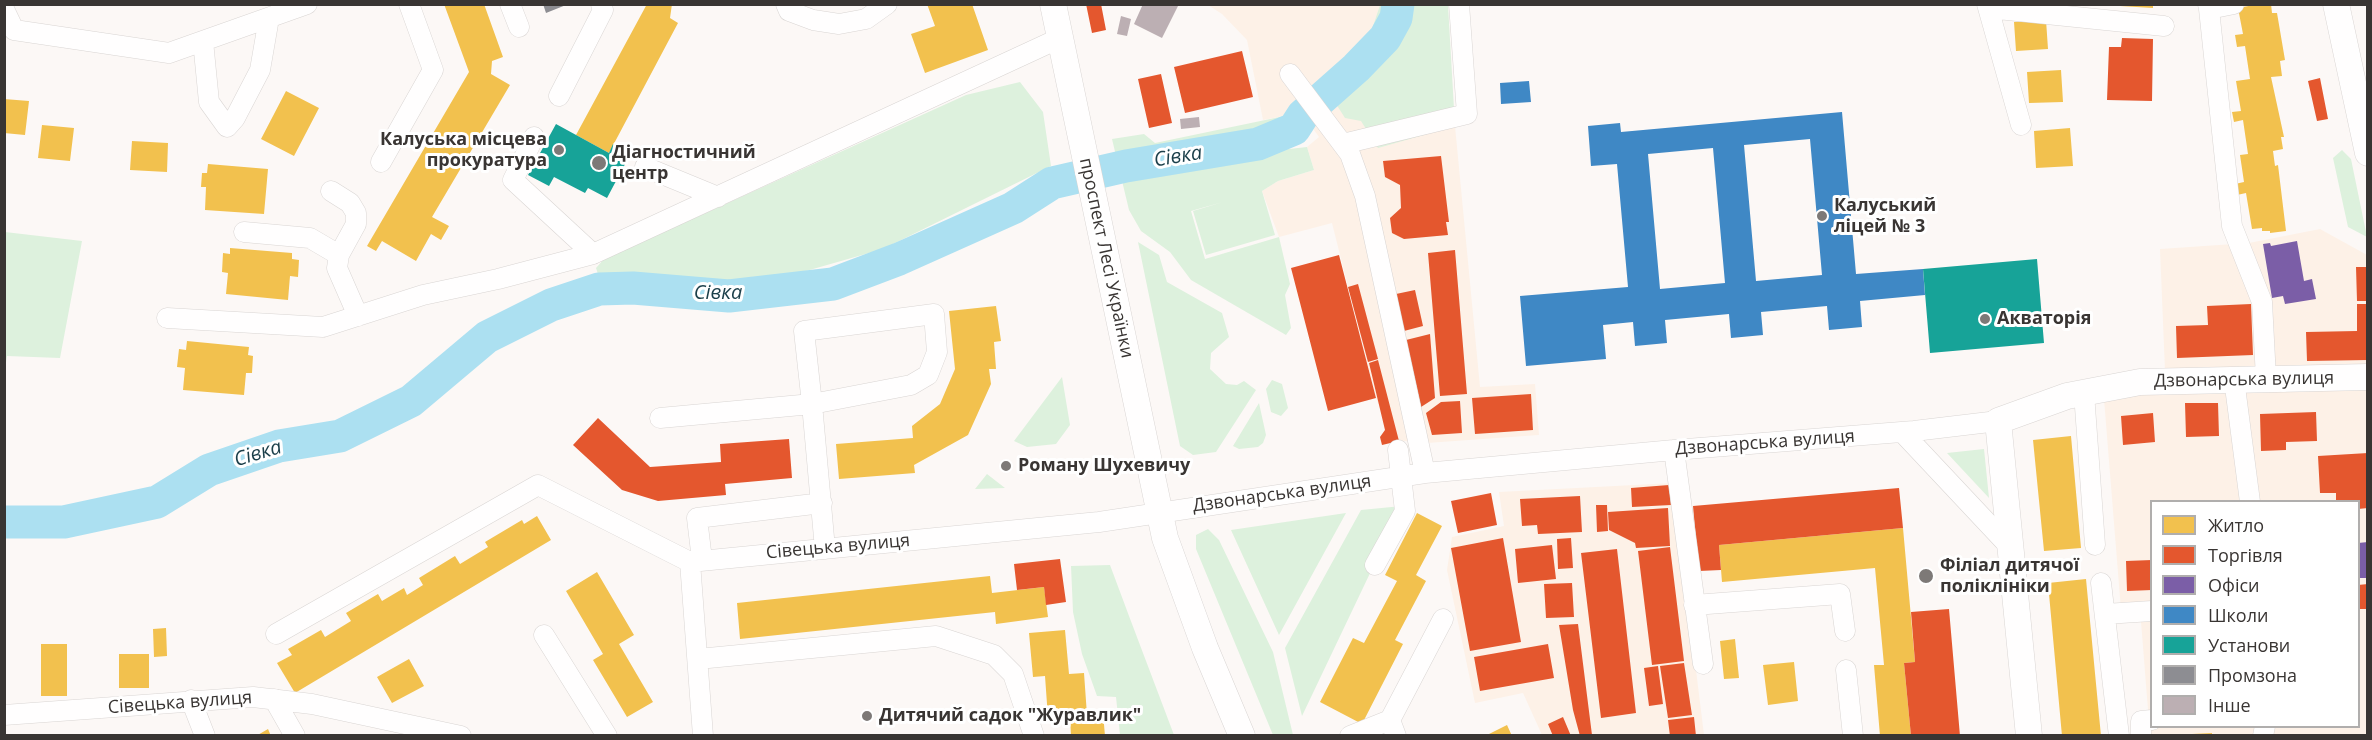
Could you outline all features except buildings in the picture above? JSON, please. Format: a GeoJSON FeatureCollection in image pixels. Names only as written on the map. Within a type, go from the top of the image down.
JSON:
{"type":"FeatureCollection","features":[{"type":"Feature","properties":{"kind":"main road","name":"проспект Лесі Українки"},"geometry":{"type":"LineString","coordinates":[[1053,4],[1165,538],[1205,648],[1242,735]]}},
{"type":"Feature","properties":{"kind":"main road"},"geometry":{"type":"LineString","coordinates":[[2336,4],[2367,153]]}},
{"type":"Feature","properties":{"kind":"main road","name":"Дзвонарська вулиця"},"geometry":{"type":"LineString","coordinates":[[1998,421],[2084,393],[2140,382],[2367,377]]}},
{"type":"Feature","properties":{"kind":"main road"},"geometry":{"type":"LineString","coordinates":[[1998,421],[2029,735]]}},
{"type":"Feature","properties":{"kind":"street"},"geometry":{"type":"LineString","coordinates":[[4,9],[14,30],[169,53],[307,4]]}},
{"type":"Feature","properties":{"kind":"street"},"geometry":{"type":"LineString","coordinates":[[381,162],[433,70],[409,4]]}},
{"type":"Feature","properties":{"kind":"street"},"geometry":{"type":"LineString","coordinates":[[510,4],[519,27]]}},
{"type":"Feature","properties":{"kind":"street"},"geometry":{"type":"LineString","coordinates":[[559,96],[603,10],[601,4]]}},
{"type":"Feature","properties":{"kind":"street"},"geometry":{"type":"LineString","coordinates":[[786,4],[789,11],[813,20],[839,24],[866,19],[887,4]]}},
{"type":"Feature","properties":{"kind":"street"},"geometry":{"type":"LineString","coordinates":[[1343,144],[1467,114],[1459,4]]}},
{"type":"Feature","properties":{"kind":"street"},"geometry":{"type":"LineString","coordinates":[[2234,4],[2209,7],[2232,226],[2262,302],[2266,378]]}},
{"type":"Feature","properties":{"kind":"street"},"geometry":{"type":"LineString","coordinates":[[2021,125],[1987,6],[2164,26]]}},
{"type":"Feature","properties":{"kind":"street"},"geometry":{"type":"LineString","coordinates":[[203,41],[209,102],[227,127],[235,118],[260,70],[269,18]]}},
{"type":"Feature","properties":{"kind":"street"},"geometry":{"type":"LineString","coordinates":[[167,318],[315,327],[423,295],[498,279],[593,254],[1060,38]]}},
{"type":"Feature","properties":{"kind":"street"},"geometry":{"type":"LineString","coordinates":[[1290,74],[1350,154],[1365,196],[1425,473]]}},
{"type":"Feature","properties":{"kind":"street"},"geometry":{"type":"LineString","coordinates":[[534,136],[513,180],[593,254]]}},
{"type":"Feature","properties":{"kind":"street"},"geometry":{"type":"LineString","coordinates":[[645,167],[718,196]]}},
{"type":"Feature","properties":{"kind":"street"},"geometry":{"type":"LineString","coordinates":[[331,191],[350,203],[357,219],[339,255],[337,268],[358,316]]}},
{"type":"Feature","properties":{"kind":"street"},"geometry":{"type":"LineString","coordinates":[[244,232],[310,238],[339,255]]}},
{"type":"Feature","properties":{"kind":"street"},"geometry":{"type":"LineString","coordinates":[[660,418],[812,404],[911,385],[928,375],[937,352],[934,314],[804,331],[812,404],[822,503],[825,549]]}},
{"type":"Feature","properties":{"kind":"street"},"geometry":{"type":"LineString","coordinates":[[2234,379],[2250,500]]}},
{"type":"Feature","properties":{"kind":"street"},"geometry":{"type":"LineString","coordinates":[[2084,393],[2095,545]]}},
{"type":"Feature","properties":{"kind":"street","name":"Дзвонарська вулиця"},"geometry":{"type":"LineString","coordinates":[[1159,512],[1425,473],[1902,432],[1998,421]]}},
{"type":"Feature","properties":{"kind":"street"},"geometry":{"type":"LineString","coordinates":[[1902,432],[2010,547]]}},
{"type":"Feature","properties":{"kind":"street"},"geometry":{"type":"LineString","coordinates":[[1375,565],[1405,511],[1398,450]]}},
{"type":"Feature","properties":{"kind":"street"},"geometry":{"type":"LineString","coordinates":[[1674,450],[1702,664]]}},
{"type":"Feature","properties":{"kind":"street"},"geometry":{"type":"LineString","coordinates":[[276,634],[538,484],[696,561]]}},
{"type":"Feature","properties":{"kind":"street"},"geometry":{"type":"LineString","coordinates":[[703,735],[698,659],[696,561],[698,518],[822,503]]}},
{"type":"Feature","properties":{"kind":"street","name":"Сівецька вулиця"},"geometry":{"type":"LineString","coordinates":[[696,561],[1099,522],[1159,512]]}},
{"type":"Feature","properties":{"kind":"street"},"geometry":{"type":"LineString","coordinates":[[2101,583],[2119,735]]}},
{"type":"Feature","properties":{"kind":"street"},"geometry":{"type":"LineString","coordinates":[[1694,605],[1840,594],[1845,631]]}},
{"type":"Feature","properties":{"kind":"street"},"geometry":{"type":"LineString","coordinates":[[2105,614],[2150,610]]}},
{"type":"Feature","properties":{"kind":"street"},"geometry":{"type":"LineString","coordinates":[[1350,735],[1393,728],[1443,619]]}},
{"type":"Feature","properties":{"kind":"street"},"geometry":{"type":"LineString","coordinates":[[544,635],[607,735]]}},
{"type":"Feature","properties":{"kind":"street"},"geometry":{"type":"LineString","coordinates":[[698,659],[936,636],[994,655],[1013,674],[1034,735]]}},
{"type":"Feature","properties":{"kind":"street"},"geometry":{"type":"LineString","coordinates":[[1846,670],[1853,735]]}},
{"type":"Feature","properties":{"kind":"street","name":"Сівецька вулиця"},"geometry":{"type":"LineString","coordinates":[[4,715],[253,697],[312,704],[405,730],[461,735]]}},
{"type":"Feature","properties":{"kind":"street"},"geometry":{"type":"LineString","coordinates":[[274,699],[295,735]]}},
{"type":"Feature","properties":{"kind":"street"},"geometry":{"type":"LineString","coordinates":[[191,700],[205,735]]}},
{"type":"Feature","properties":{"kind":"street"},"geometry":{"type":"LineString","coordinates":[[2141,735],[2141,721],[2150,720]]}},
{"type":"Feature","properties":{"kind":"shaded area"},"geometry":{"type":"Polygon","coordinates":[[[1208,5],[1380,5],[1368,41],[1324,85],[1455,126],[1480,387],[1535,384],[1539,435],[1427,443],[1393,440],[1376,398],[1332,223],[1279,237],[1262,191],[1278,181],[1314,170],[1307,147],[1319,137],[1299,109],[1294,114],[1263,120],[1247,40],[1222,14],[1208,5]]]}},
{"type":"Feature","properties":{"kind":"shaded area"},"geometry":{"type":"Polygon","coordinates":[[[2320,229],[2367,255],[2367,366],[2165,371],[2160,249],[2249,243],[2320,229]]]}},
{"type":"Feature","properties":{"kind":"shaded area"},"geometry":{"type":"Polygon","coordinates":[[[2367,388],[2367,735],[2150,735],[2140,609],[2121,610],[2104,399],[2136,393],[2367,388]]]}},
{"type":"Feature","properties":{"kind":"shaded area"},"geometry":{"type":"Polygon","coordinates":[[[1673,483],[1704,735],[1542,735],[1523,693],[1475,703],[1447,570],[1452,537],[1504,526],[1499,492],[1673,483]]]}},
{"type":"Feature","properties":{"kind":"green space"},"geometry":{"type":"Polygon","coordinates":[[[1380,5],[1448,5],[1455,126],[1378,148],[1361,121],[1345,118],[1324,85],[1368,41],[1380,5]]]}},
{"type":"Feature","properties":{"kind":"green space"},"geometry":{"type":"Polygon","coordinates":[[[1020,82],[1043,112],[1051,166],[883,249],[806,271],[728,282],[600,280],[596,268],[604,259],[966,95],[1020,82]]]}},
{"type":"Feature","properties":{"kind":"green space"},"geometry":{"type":"Polygon","coordinates":[[[1294,114],[1289,149],[1307,147],[1314,170],[1278,181],[1262,191],[1275,235],[1206,255],[1193,211],[1223,202],[1191,211],[1205,259],[1279,237],[1290,284],[1285,295],[1291,328],[1286,335],[1191,280],[1170,252],[1141,231],[1129,210],[1112,139],[1144,134],[1155,143],[1294,114]]]}},
{"type":"Feature","properties":{"kind":"green space"},"geometry":{"type":"Polygon","coordinates":[[[2342,150],[2351,159],[2367,237],[2348,227],[2333,158],[2342,150]]]}},
{"type":"Feature","properties":{"kind":"green space"},"geometry":{"type":"Polygon","coordinates":[[[5,232],[82,241],[60,358],[7,356],[5,369],[5,232]]]}},
{"type":"Feature","properties":{"kind":"green space"},"geometry":{"type":"Polygon","coordinates":[[[1138,242],[1159,255],[1167,282],[1222,313],[1229,337],[1211,353],[1210,369],[1226,384],[1237,385],[1244,381],[1256,390],[1216,452],[1193,455],[1180,446],[1138,242]]]}},
{"type":"Feature","properties":{"kind":"green space"},"geometry":{"type":"Polygon","coordinates":[[[1062,377],[1070,425],[1056,444],[1027,447],[1014,441],[1062,377]]]}},
{"type":"Feature","properties":{"kind":"green space"},"geometry":{"type":"Polygon","coordinates":[[[1272,380],[1282,384],[1288,408],[1281,416],[1271,412],[1266,389],[1272,380]]]}},
{"type":"Feature","properties":{"kind":"green space"},"geometry":{"type":"Polygon","coordinates":[[[1259,403],[1266,435],[1263,443],[1258,447],[1239,449],[1233,446],[1259,403]]]}},
{"type":"Feature","properties":{"kind":"green space"},"geometry":{"type":"Polygon","coordinates":[[[1984,449],[1989,498],[1947,453],[1984,449]]]}},
{"type":"Feature","properties":{"kind":"green space"},"geometry":{"type":"Polygon","coordinates":[[[987,474],[1005,488],[975,489],[987,474]]]}},
{"type":"Feature","properties":{"kind":"green space"},"geometry":{"type":"Polygon","coordinates":[[[1402,506],[1302,716],[1285,648],[1361,510],[1402,506]]]}},
{"type":"Feature","properties":{"kind":"green space"},"geometry":{"type":"Polygon","coordinates":[[[1346,513],[1279,635],[1231,530],[1346,513]]]}},
{"type":"Feature","properties":{"kind":"green space"},"geometry":{"type":"Polygon","coordinates":[[[1208,529],[1219,540],[1273,652],[1293,735],[1273,735],[1196,549],[1196,535],[1208,529]]]}},
{"type":"Feature","properties":{"kind":"green space"},"geometry":{"type":"Polygon","coordinates":[[[1110,565],[1174,735],[1120,735],[1116,697],[1097,696],[1082,654],[1073,612],[1071,566],[1110,565]]]}},
{"type":"Feature","properties":{"kind":"waterway","name":"Сівка"},"geometry":{"type":"LineString","coordinates":[[4,522],[64,522],[157,502],[209,470],[279,446],[340,436],[411,401],[487,337],[551,305],[599,289],[633,288],[729,296],[833,284],[899,259],[1013,208],[1052,183],[1126,166],[1258,144],[1294,129],[1303,115],[1356,68],[1385,38],[1396,18],[1398,4]]}},
{"type":"Feature","properties":{"kind":"place","name":"Калуська місцева прокуратура"},"geometry":{"type":"Point","coordinates":[559,150]}},
{"type":"Feature","properties":{"kind":"place","name":"Діагностичний центр"},"geometry":{"type":"Point","coordinates":[599,163]}},
{"type":"Feature","properties":{"kind":"place","name":"Калуський ліцей № 3"},"geometry":{"type":"Point","coordinates":[1822,216]}},
{"type":"Feature","properties":{"kind":"place","name":"Акваторія"},"geometry":{"type":"Point","coordinates":[1985,319]}},
{"type":"Feature","properties":{"kind":"place","name":"Роману Шухевичу"},"geometry":{"type":"Point","coordinates":[1006,466]}},
{"type":"Feature","properties":{"kind":"place","name":"Філіал дитячої поліклініки"},"geometry":{"type":"Point","coordinates":[1926,576]}},
{"type":"Feature","properties":{"kind":"place","name":"Дитячий садок \"Журавлик\""},"geometry":{"type":"Point","coordinates":[867,716]}}]}
